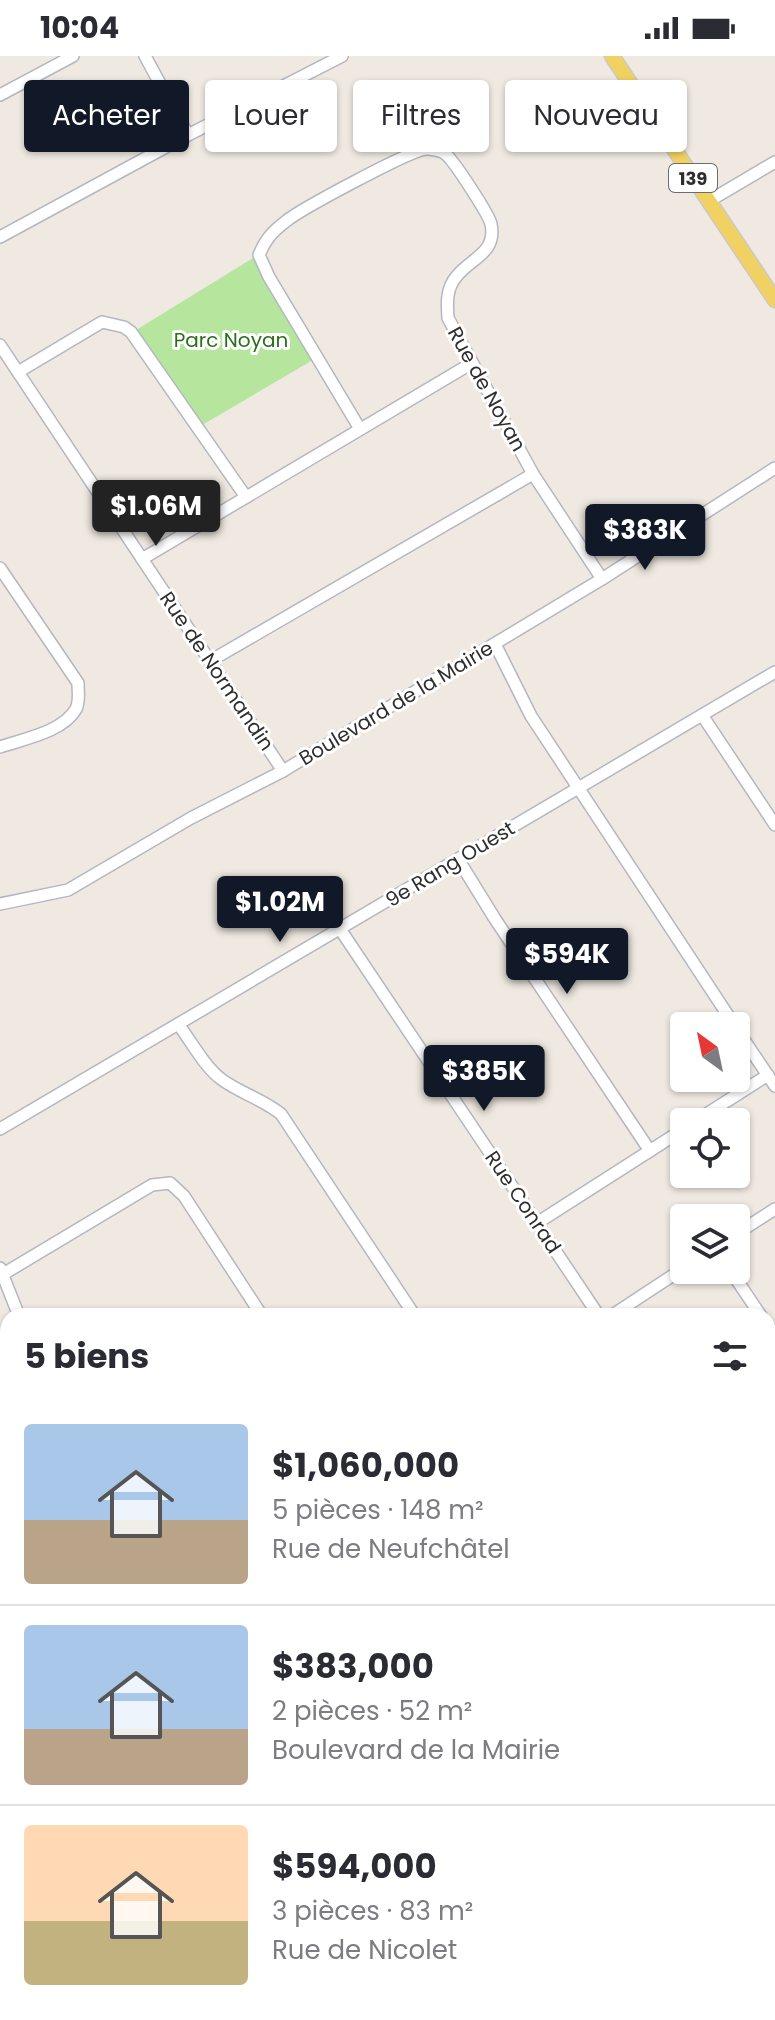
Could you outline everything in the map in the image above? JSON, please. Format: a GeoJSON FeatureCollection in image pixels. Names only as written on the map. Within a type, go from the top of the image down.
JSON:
{"type":"FeatureCollection","features":[{"type":"Feature","properties":{"kind":"main road","name":"139"},"geometry":{"type":"LineString","coordinates":[[612,56],[775,300]]}},
{"type":"Feature","properties":{"kind":"street"},"geometry":{"type":"LineString","coordinates":[[0,95],[73,56]]}},
{"type":"Feature","properties":{"kind":"street"},"geometry":{"type":"LineString","coordinates":[[145,56],[158,80]]}},
{"type":"Feature","properties":{"kind":"street"},"geometry":{"type":"LineString","coordinates":[[189,134],[342,56]]}},
{"type":"Feature","properties":{"kind":"street","name":"Rue de Noyan"},"geometry":{"type":"LineString","coordinates":[[360,429],[259,255],[265,240],[287,219],[400,158],[425,148],[443,152],[464,176],[491,223],[486,253],[455,277],[446,299],[448,318],[533,474],[602,579]]}},
{"type":"Feature","properties":{"kind":"street"},"geometry":{"type":"LineString","coordinates":[[0,237],[157,152]]}},
{"type":"Feature","properties":{"kind":"street"},"geometry":{"type":"LineString","coordinates":[[709,201],[775,162]]}},
{"type":"Feature","properties":{"kind":"street"},"geometry":{"type":"LineString","coordinates":[[18,372],[102,322],[124,327],[152,359],[246,497]]}},
{"type":"Feature","properties":{"kind":"street","name":"Rue de Normandin"},"geometry":{"type":"LineString","coordinates":[[0,345],[283,771]]}},
{"type":"Feature","properties":{"kind":"street"},"geometry":{"type":"LineString","coordinates":[[142,559],[472,363]]}},
{"type":"Feature","properties":{"kind":"street","name":"Boulevard de la Mairie"},"geometry":{"type":"LineString","coordinates":[[0,904],[68,890],[191,818],[283,771],[602,579],[775,468]]}},
{"type":"Feature","properties":{"kind":"street"},"geometry":{"type":"LineString","coordinates":[[210,661],[533,474]]}},
{"type":"Feature","properties":{"kind":"street"},"geometry":{"type":"LineString","coordinates":[[0,568],[78,683],[76,710],[64,722],[0,747]]}},
{"type":"Feature","properties":{"kind":"street"},"geometry":{"type":"LineString","coordinates":[[495,644],[531,716],[726,1012]]}},
{"type":"Feature","properties":{"kind":"street","name":"9e Rang Ouest"},"geometry":{"type":"LineString","coordinates":[[0,1129],[775,672]]}},
{"type":"Feature","properties":{"kind":"street"},"geometry":{"type":"LineString","coordinates":[[702,715],[775,825]]}},
{"type":"Feature","properties":{"kind":"street"},"geometry":{"type":"LineString","coordinates":[[458,859],[650,1151]]}},
{"type":"Feature","properties":{"kind":"street","name":"Rue Conrad"},"geometry":{"type":"LineString","coordinates":[[340,929],[594,1308]]}},
{"type":"Feature","properties":{"kind":"street"},"geometry":{"type":"LineString","coordinates":[[178,1024],[217,1076],[281,1114],[410,1308]]}},
{"type":"Feature","properties":{"kind":"street"},"geometry":{"type":"LineString","coordinates":[[750,1048],[775,1086]]}},
{"type":"Feature","properties":{"kind":"street"},"geometry":{"type":"LineString","coordinates":[[716,1108],[768,1075]]}},
{"type":"Feature","properties":{"kind":"street"},"geometry":{"type":"LineString","coordinates":[[537,1223],[670,1138]]}},
{"type":"Feature","properties":{"kind":"street"},"geometry":{"type":"LineString","coordinates":[[16,1308],[1,1273],[152,1185],[170,1183],[184,1196],[257,1308]]}},
{"type":"Feature","properties":{"kind":"street"},"geometry":{"type":"LineString","coordinates":[[750,1225],[775,1209]]}},
{"type":"Feature","properties":{"kind":"street"},"geometry":{"type":"LineString","coordinates":[[623,1308],[670,1277]]}},
{"type":"Feature","properties":{"kind":"street"},"geometry":{"type":"LineString","coordinates":[[739,1284],[756,1308]]}},
{"type":"Feature","properties":{"kind":"green space","name":"Parc Noyan"},"geometry":{"type":"Polygon","coordinates":[[[258,255],[318,357],[197,428],[136,330],[258,255]]]}}]}
